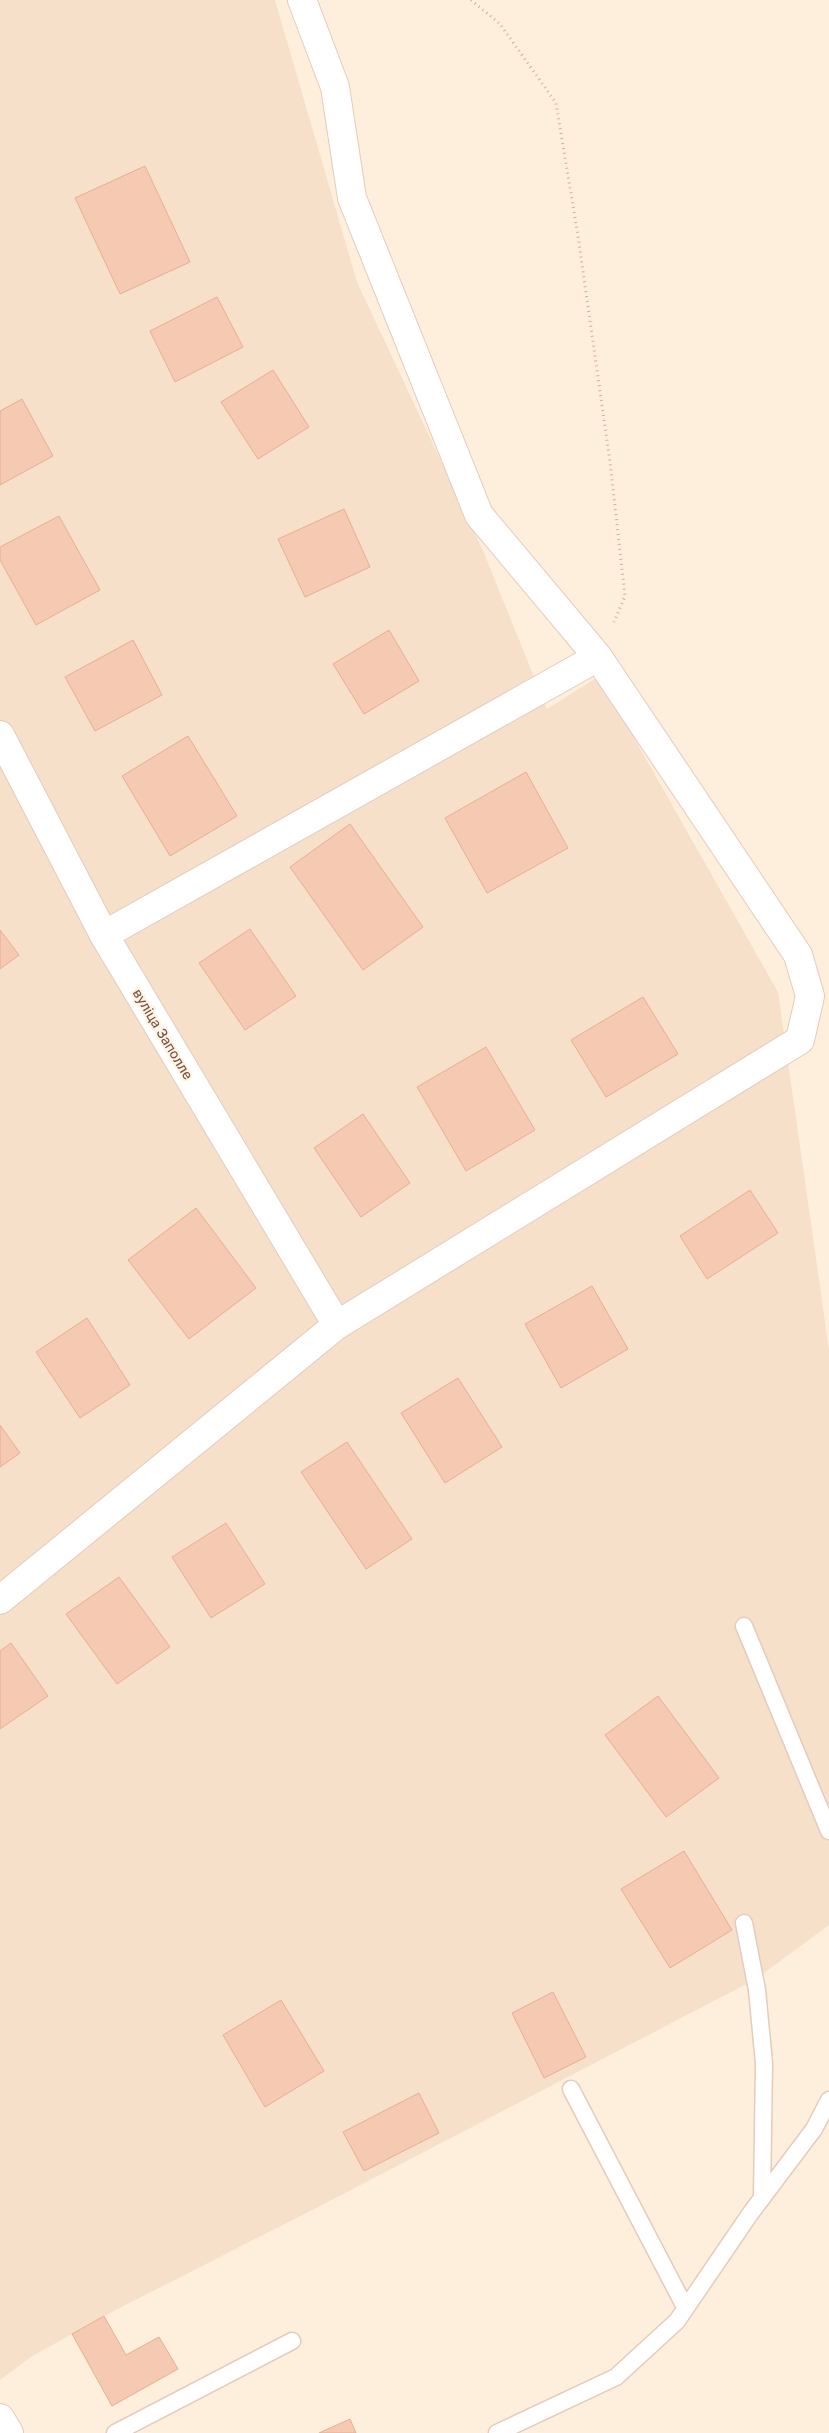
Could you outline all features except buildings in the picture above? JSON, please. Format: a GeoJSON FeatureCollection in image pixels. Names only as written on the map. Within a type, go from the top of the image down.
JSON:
{"type":"FeatureCollection","features":[{"type":"Feature","properties":{"kind":"street"},"geometry":{"type":"LineString","coordinates":[[0,1600],[337,1325],[800,1040],[810,996],[798,955],[598,657],[478,515],[352,198],[335,87],[302,0]]}},
{"type":"Feature","properties":{"kind":"street"},"geometry":{"type":"LineString","coordinates":[[104,935],[598,657]]}},
{"type":"Feature","properties":{"kind":"street","name":"вуліца Заполле"},"geometry":{"type":"LineString","coordinates":[[0,735],[104,935],[337,1325]]}},
{"type":"Feature","properties":{"kind":"street"},"geometry":{"type":"LineString","coordinates":[[0,2418],[10,2433]]}},
{"type":"Feature","properties":{"kind":"lane"},"geometry":{"type":"LineString","coordinates":[[744,1626],[829,1831]]}},
{"type":"Feature","properties":{"kind":"lane"},"geometry":{"type":"LineString","coordinates":[[744,1923],[757,1990],[764,2063],[762,2198]]}},
{"type":"Feature","properties":{"kind":"lane"},"geometry":{"type":"LineString","coordinates":[[571,2089],[685,2308]]}},
{"type":"Feature","properties":{"kind":"lane"},"geometry":{"type":"LineString","coordinates":[[497,2433],[616,2377],[677,2321],[762,2198],[814,2128],[829,2100]]}},
{"type":"Feature","properties":{"kind":"lane"},"geometry":{"type":"LineString","coordinates":[[115,2433],[292,2341]]}},
{"type":"Feature","properties":{"kind":"path"},"geometry":{"type":"LineString","coordinates":[[471,0],[500,24],[556,103],[578,236],[607,442],[625,596],[598,657]]}},
{"type":"Feature","properties":{"kind":"shaded area"},"geometry":{"type":"Polygon","coordinates":[[[0,0],[275,0],[357,282],[484,553],[547,709],[599,676],[778,992],[829,1350],[829,1925],[756,1979],[324,2204],[104,2316],[31,2357],[0,2380],[0,0]]]}}]}
